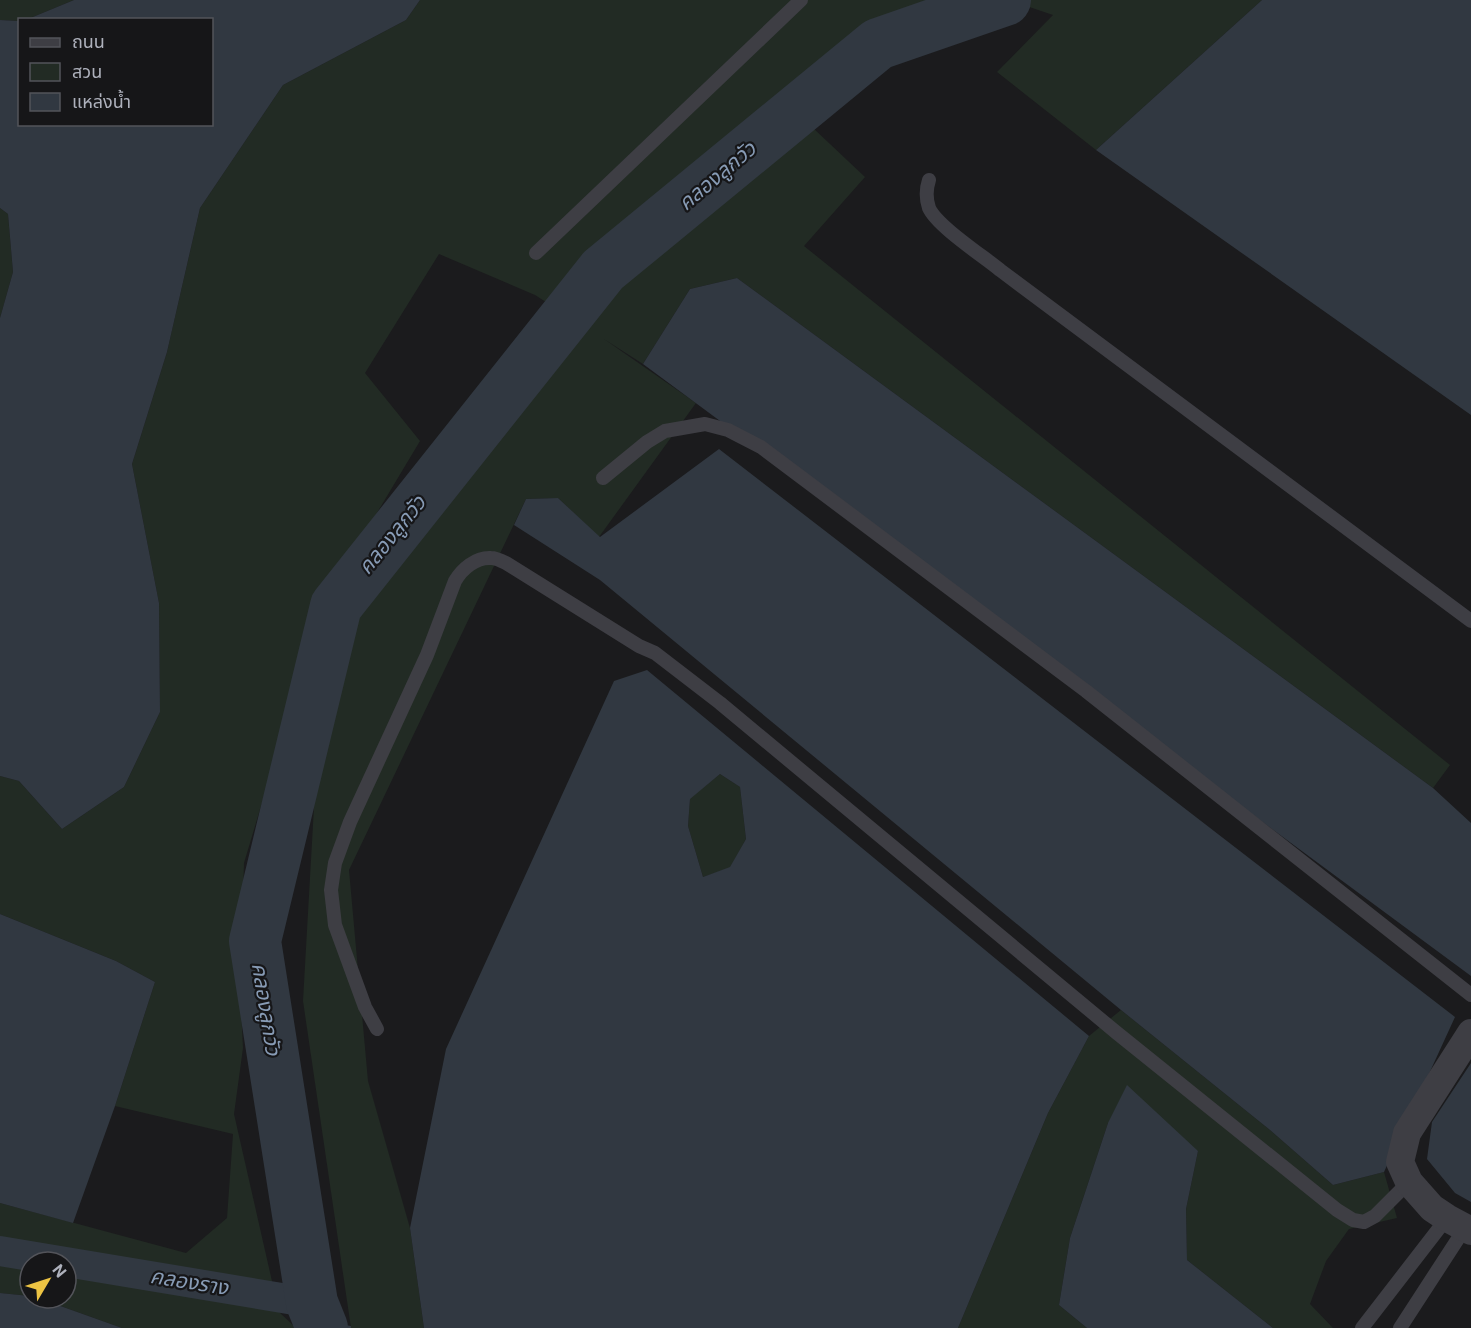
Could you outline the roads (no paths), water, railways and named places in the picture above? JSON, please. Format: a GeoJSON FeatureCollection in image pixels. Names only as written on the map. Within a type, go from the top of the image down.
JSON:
{"type":"FeatureCollection","features":[{"type":"Feature","properties":{"kind":"street"},"geometry":{"type":"LineString","coordinates":[[1461,1226],[1431,1208],[1408,1182],[1400,1162],[1407,1133],[1471,1034]]}},
{"type":"Feature","properties":{"kind":"lane"},"geometry":{"type":"LineString","coordinates":[[536,253],[801,0]]}},
{"type":"Feature","properties":{"kind":"lane"},"geometry":{"type":"LineString","coordinates":[[929,180],[926,196],[933,214],[941,223],[1000,270],[1471,621]]}},
{"type":"Feature","properties":{"kind":"lane"},"geometry":{"type":"LineString","coordinates":[[603,478],[647,442],[665,431],[705,424],[728,430],[761,447],[1086,691],[1471,995]]}},
{"type":"Feature","properties":{"kind":"lane"},"geometry":{"type":"LineString","coordinates":[[377,1029],[365,1007],[335,925],[331,890],[335,863],[350,822],[427,655],[455,581],[462,570],[478,561],[492,557],[506,563],[639,646],[655,653],[720,703],[1117,1033],[1337,1210],[1353,1220],[1364,1222],[1375,1215],[1408,1182]]}},
{"type":"Feature","properties":{"kind":"lane"},"geometry":{"type":"LineString","coordinates":[[1362,1328],[1461,1226]]}},
{"type":"Feature","properties":{"kind":"lane"},"geometry":{"type":"LineString","coordinates":[[1400,1328],[1461,1226]]}},
{"type":"Feature","properties":{"kind":"water"},"geometry":{"type":"Polygon","coordinates":[[[74,0],[420,0],[406,20],[283,85],[200,208],[167,352],[132,464],[159,603],[160,712],[124,787],[62,829],[19,781],[0,776],[0,318],[13,272],[8,214],[0,208],[0,20],[18,21],[18,126],[213,126],[213,18],[30,18],[74,0]]]}},
{"type":"Feature","properties":{"kind":"water"},"geometry":{"type":"Polygon","coordinates":[[[1262,0],[1471,0],[1471,415],[1096,150],[1262,0]]]}},
{"type":"Feature","properties":{"kind":"water"},"geometry":{"type":"Polygon","coordinates":[[[737,278],[1433,788],[1471,823],[1471,976],[643,364],[690,289],[737,278]]]}},
{"type":"Feature","properties":{"kind":"water"},"geometry":{"type":"Polygon","coordinates":[[[719,449],[1455,1017],[1384,1172],[1333,1185],[1270,1130],[600,580],[514,525],[526,499],[558,498],[600,537],[719,449]]]}},
{"type":"Feature","properties":{"kind":"water"},"geometry":{"type":"Polygon","coordinates":[[[647,670],[1089,1036],[1048,1113],[958,1328],[424,1328],[410,1228],[446,1049],[614,681],[647,670]],[[720,774],[690,799],[688,826],[703,877],[730,867],[746,839],[740,787],[720,774]]]}},
{"type":"Feature","properties":{"kind":"water"},"geometry":{"type":"Polygon","coordinates":[[[0,914],[116,961],[155,982],[115,1106],[73,1223],[0,1203],[0,914]]]}},
{"type":"Feature","properties":{"kind":"water"},"geometry":{"type":"Polygon","coordinates":[[[1471,1063],[1471,1202],[1455,1193],[1427,1159],[1432,1122],[1471,1063]]]}},
{"type":"Feature","properties":{"kind":"water"},"geometry":{"type":"Polygon","coordinates":[[[1127,1085],[1198,1151],[1186,1209],[1187,1260],[1273,1328],[1087,1328],[1059,1305],[1070,1238],[1108,1123],[1127,1085]]]}},
{"type":"Feature","properties":{"kind":"water"},"geometry":{"type":"Polygon","coordinates":[[[0,1293],[18,1295],[18,1310],[72,1310],[122,1328],[0,1328],[0,1293]]]}},
{"type":"Feature","properties":{"kind":"water"},"geometry":{"type":"Polygon","coordinates":[[[320,1321],[351,1326],[351,1328],[316,1328],[320,1321]]]}},
{"type":"Feature","properties":{"kind":"waterway","name":"คลองลูกวัว"},"geometry":{"type":"LineString","coordinates":[[322,1328],[312,1303],[255,941],[336,606],[603,270],[878,44],[1005,0]]}},
{"type":"Feature","properties":{"kind":"waterway","name":"คลองราง"},"geometry":{"type":"LineString","coordinates":[[0,1251],[18,1254]]}},
{"type":"Feature","properties":{"kind":"waterway","name":"คลองราง"},"geometry":{"type":"LineString","coordinates":[[78,1264],[312,1303]]}}]}
